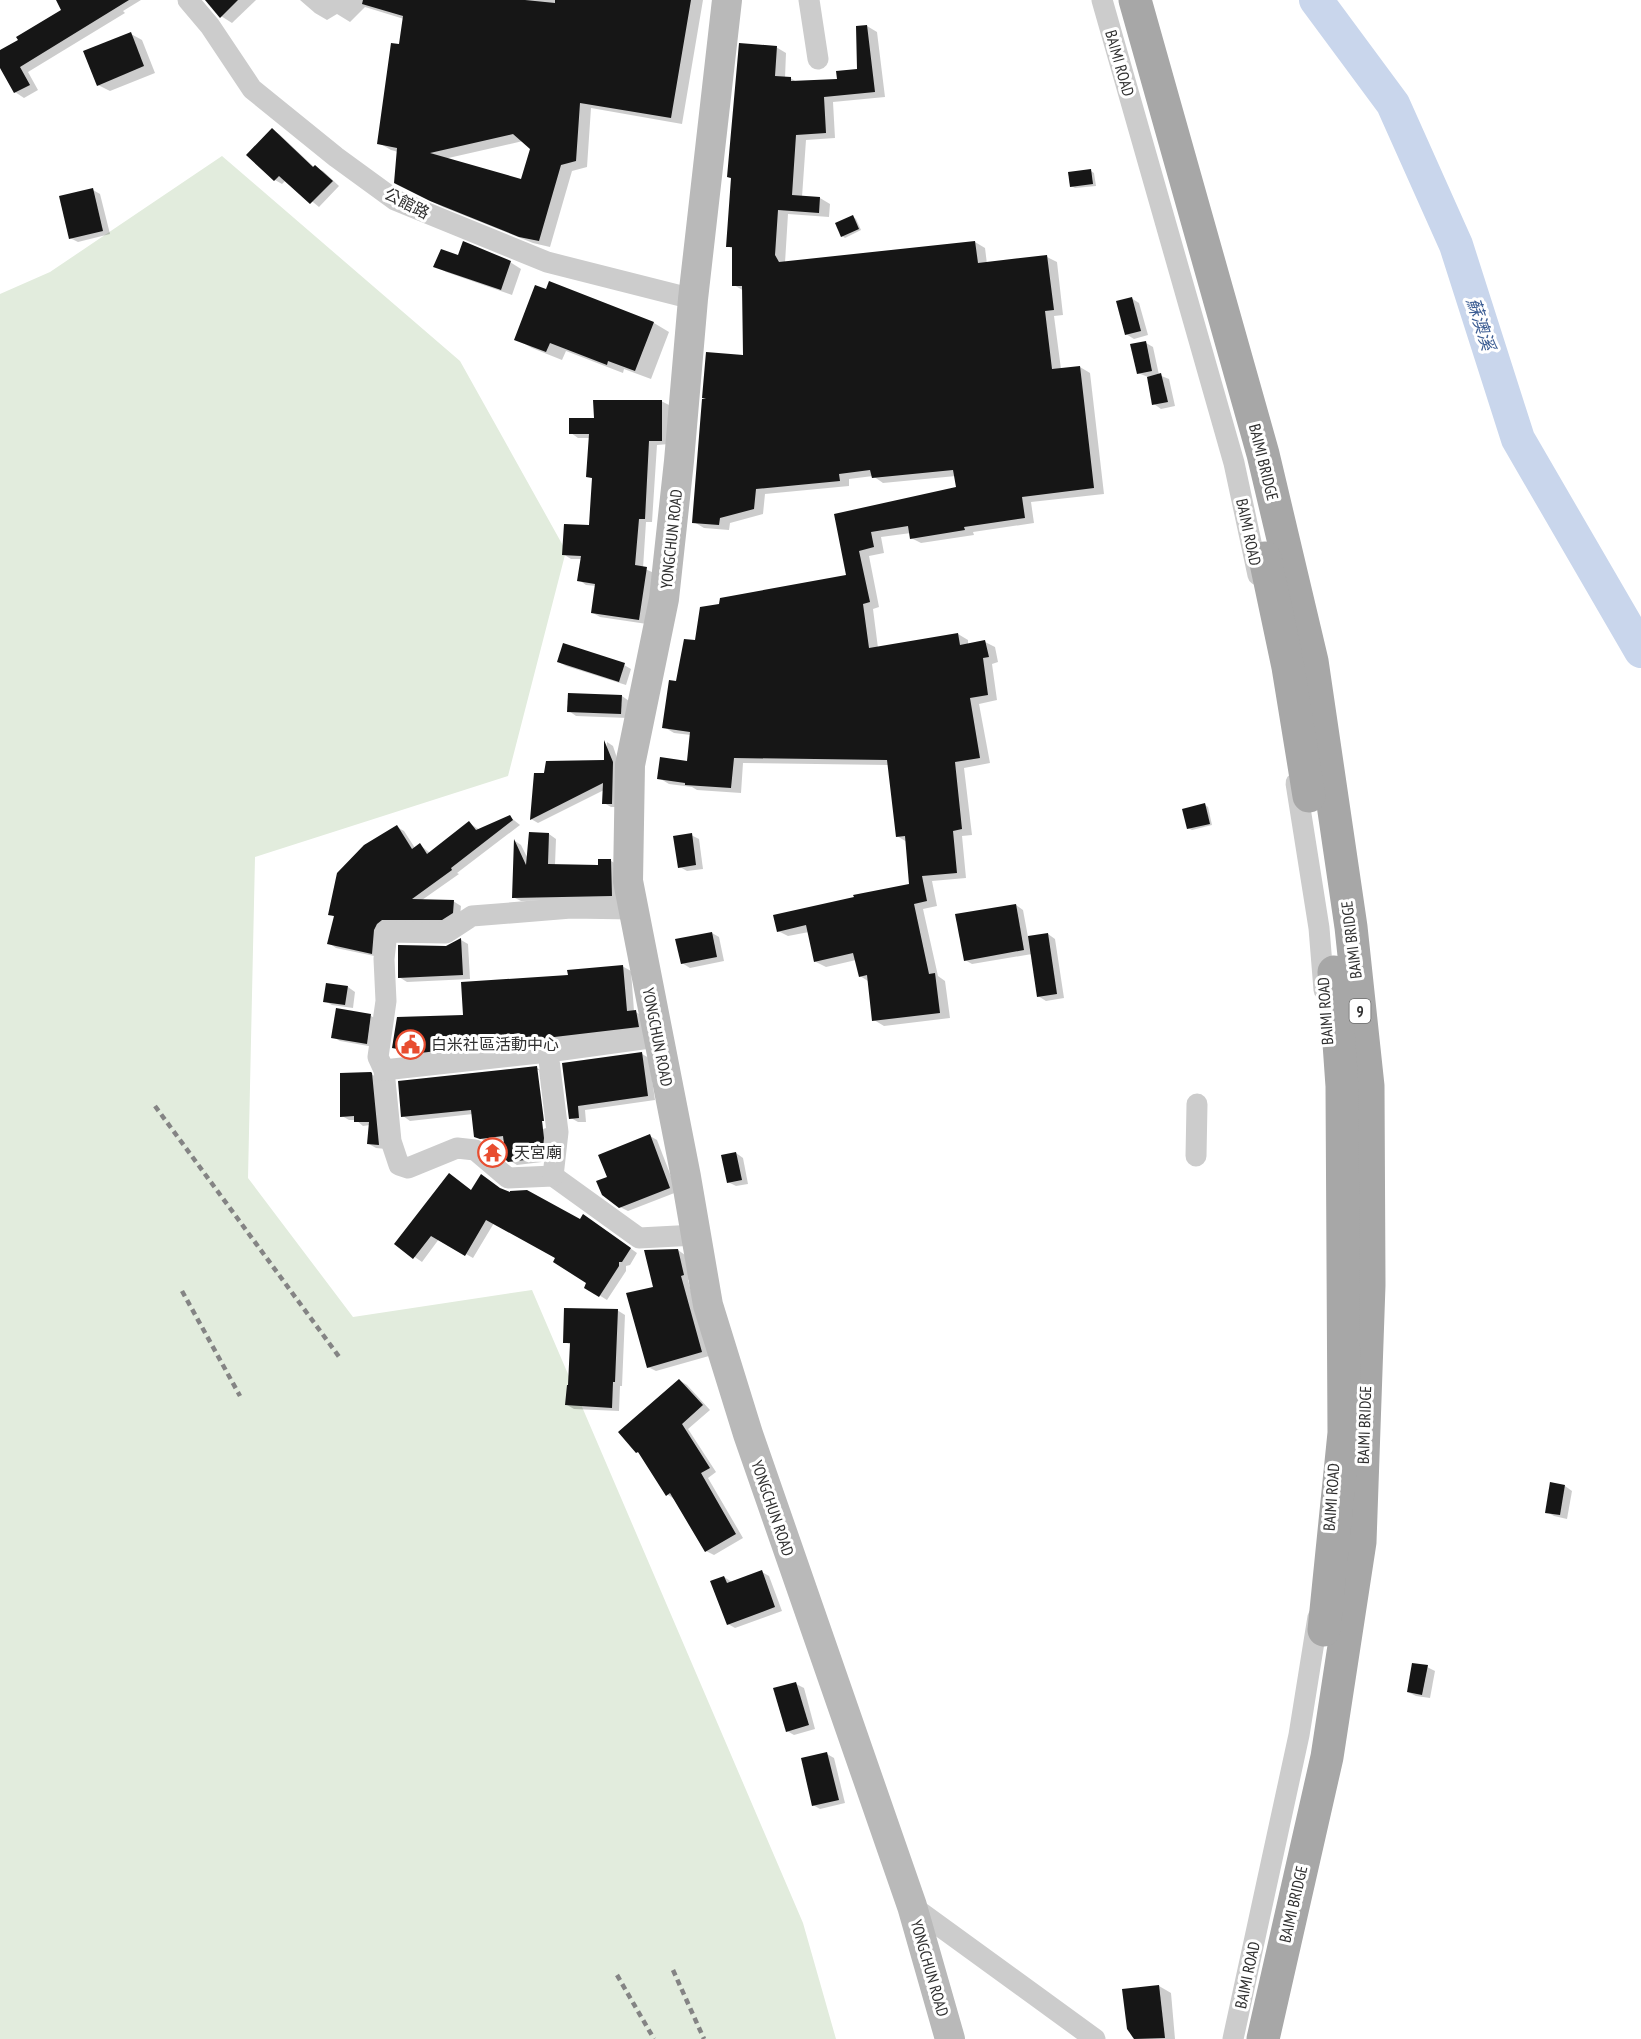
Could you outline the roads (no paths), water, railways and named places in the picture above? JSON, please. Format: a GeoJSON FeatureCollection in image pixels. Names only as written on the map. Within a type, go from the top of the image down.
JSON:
{"type":"FeatureCollection","features":[{"type":"Feature","properties":{"kind":"main road","name":"BAIMI BRIDGE"},"geometry":{"type":"LineString","coordinates":[[1115,0],[1245,459],[1288,668],[1331,926],[1341,1086],[1344,1433],[1333,1554],[1307,1755],[1240,2039]]}},
{"type":"Feature","properties":{"kind":"main road","name":"BAIMI BRIDGE"},"geometry":{"type":"LineString","coordinates":[[1135,0],[1263,454],[1312,661],[1351,927],[1368,1086],[1369,1285],[1360,1542],[1327,1757],[1263,2039]]}},
{"type":"Feature","properties":{"kind":"street","name":"公館路"},"geometry":{"type":"LineString","coordinates":[[189,0],[210,26],[252,89],[336,157],[395,200],[547,262],[693,299]]}},
{"type":"Feature","properties":{"kind":"street","name":"YONGCHUN ROAD"},"geometry":{"type":"LineString","coordinates":[[727,0],[693,299],[664,599],[630,765],[628,881],[708,1305],[748,1434],[912,1906],[950,2039]]}},
{"type":"Feature","properties":{"kind":"street"},"geometry":{"type":"LineString","coordinates":[[809,0],[818,59]]}},
{"type":"Feature","properties":{"kind":"street","name":"BAIMI ROAD"},"geometry":{"type":"LineString","coordinates":[[1102,0],[1234,462],[1276,657],[1319,928],[1331,1090],[1335,1434],[1328,1538],[1314,1648],[1299,1735],[1233,2039]]}},
{"type":"Feature","properties":{"kind":"street"},"geometry":{"type":"LineString","coordinates":[[633,909],[571,908],[472,916],[446,933],[387,932],[384,959],[386,1001],[378,1057],[384,1070],[391,1141],[399,1165],[408,1168],[457,1148],[475,1150],[507,1178],[553,1176],[639,1238],[696,1235]]}},
{"type":"Feature","properties":{"kind":"street"},"geometry":{"type":"LineString","coordinates":[[384,1070],[548,1052],[657,1037]]}},
{"type":"Feature","properties":{"kind":"street"},"geometry":{"type":"LineString","coordinates":[[548,1052],[558,1132],[553,1176]]}},
{"type":"Feature","properties":{"kind":"street"},"geometry":{"type":"LineString","coordinates":[[1196,1156],[1197,1104]]}},
{"type":"Feature","properties":{"kind":"street"},"geometry":{"type":"LineString","coordinates":[[912,1906],[1095,2039]]}},
{"type":"Feature","properties":{"kind":"waterway","name":"蘇澳溪"},"geometry":{"type":"LineString","coordinates":[[1316,0],[1393,104],[1456,245],[1518,439],[1641,651]]}},
{"type":"Feature","properties":{"kind":"railway"},"geometry":{"type":"LineString","coordinates":[[155,1106],[340,1358]]}},
{"type":"Feature","properties":{"kind":"railway"},"geometry":{"type":"LineString","coordinates":[[182,1291],[240,1396]]}},
{"type":"Feature","properties":{"kind":"railway"},"geometry":{"type":"LineString","coordinates":[[673,1970],[704,2039]]}},
{"type":"Feature","properties":{"kind":"railway"},"geometry":{"type":"LineString","coordinates":[[617,1975],[654,2039]]}},
{"type":"Feature","properties":{"kind":"place","name":"白米社區活動中心"},"geometry":{"type":"Point","coordinates":[410,1044]}},
{"type":"Feature","properties":{"kind":"place","name":"天宮廟"},"geometry":{"type":"Point","coordinates":[493,1152]}}]}
